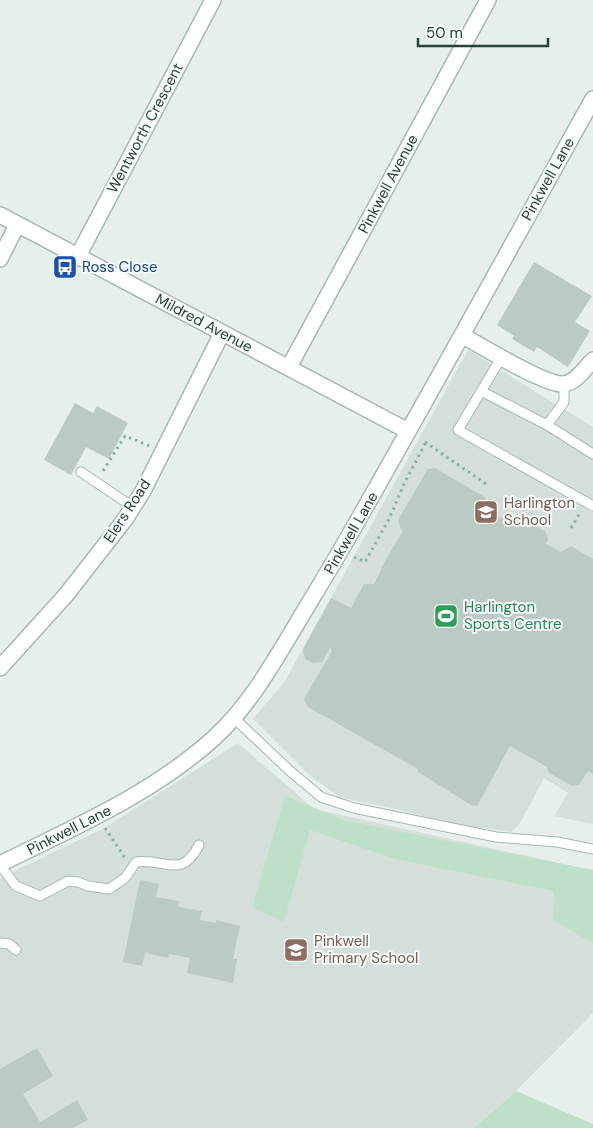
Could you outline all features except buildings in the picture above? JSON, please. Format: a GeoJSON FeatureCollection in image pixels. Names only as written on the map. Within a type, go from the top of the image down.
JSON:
{"type":"FeatureCollection","features":[{"type":"Feature","properties":{"kind":"street","name":"Wentworth Crescent"},"geometry":{"type":"LineString","coordinates":[[78,256],[213,0]]}},
{"type":"Feature","properties":{"kind":"street","name":"Pinkwell Avenue"},"geometry":{"type":"LineString","coordinates":[[289,367],[488,0]]}},
{"type":"Feature","properties":{"kind":"street","name":"Pinkwell Lane"},"geometry":{"type":"LineString","coordinates":[[0,865],[130,799],[171,773],[216,736],[234,718],[266,676],[341,551],[593,99]]}},
{"type":"Feature","properties":{"kind":"street","name":"Mildred Avenue"},"geometry":{"type":"LineString","coordinates":[[0,216],[408,431]]}},
{"type":"Feature","properties":{"kind":"street"},"geometry":{"type":"LineString","coordinates":[[0,259],[17,225]]}},
{"type":"Feature","properties":{"kind":"street","name":"Elers Road"},"geometry":{"type":"LineString","coordinates":[[0,668],[66,595],[133,506],[222,333]]}},
{"type":"Feature","properties":{"kind":"street"},"geometry":{"type":"LineString","coordinates":[[462,335],[501,358],[550,382],[564,384],[574,380],[593,360]]}},
{"type":"Feature","properties":{"kind":"lane"},"geometry":{"type":"LineString","coordinates":[[501,358],[458,430],[593,506]]}},
{"type":"Feature","properties":{"kind":"lane"},"geometry":{"type":"LineString","coordinates":[[547,425],[564,402],[564,384]]}},
{"type":"Feature","properties":{"kind":"lane"},"geometry":{"type":"LineString","coordinates":[[481,391],[547,425],[593,454]]}},
{"type":"Feature","properties":{"kind":"lane"},"geometry":{"type":"LineString","coordinates":[[81,472],[133,506]]}},
{"type":"Feature","properties":{"kind":"lane"},"geometry":{"type":"LineString","coordinates":[[234,718],[290,771],[321,797],[354,808],[496,837],[557,842],[593,849]]}},
{"type":"Feature","properties":{"kind":"lane"},"geometry":{"type":"LineString","coordinates":[[0,865],[16,886],[40,896],[68,881],[109,889],[125,878],[136,862],[144,860],[175,866],[184,863],[194,856],[200,845]]}},
{"type":"Feature","properties":{"kind":"lane"},"geometry":{"type":"LineString","coordinates":[[0,943],[9,944],[16,950]]}},
{"type":"Feature","properties":{"kind":"path"},"geometry":{"type":"LineString","coordinates":[[408,431],[489,486]]}},
{"type":"Feature","properties":{"kind":"path"},"geometry":{"type":"LineString","coordinates":[[96,482],[125,436],[162,452]]}},
{"type":"Feature","properties":{"kind":"path"},"geometry":{"type":"LineString","coordinates":[[341,551],[365,562],[389,520],[404,484],[426,442]]}},
{"type":"Feature","properties":{"kind":"path"},"geometry":{"type":"LineString","coordinates":[[86,822],[90,830],[102,824],[131,867]]}},
{"type":"Feature","properties":{"kind":"shaded area","name":"Harlington School"},"geometry":{"type":"Polygon","coordinates":[[[468,350],[593,427],[593,824],[554,816],[568,793],[544,778],[519,825],[511,832],[452,824],[400,810],[339,797],[309,775],[253,719],[285,681],[468,350]]]}},
{"type":"Feature","properties":{"kind":"shaded area","name":"Pinkwell Primary School"},"geometry":{"type":"Polygon","coordinates":[[[238,743],[314,809],[572,866],[593,886],[593,1013],[516,1091],[474,1128],[0,1128],[0,878],[106,827],[238,743]]]}},
{"type":"Feature","properties":{"kind":"green space"},"geometry":{"type":"Polygon","coordinates":[[[285,796],[347,821],[593,870],[593,943],[553,920],[554,891],[395,859],[310,830],[284,922],[252,907],[285,796]]]}},
{"type":"Feature","properties":{"kind":"green space"},"geometry":{"type":"Polygon","coordinates":[[[516,1091],[593,1124],[593,1128],[474,1128],[516,1091]]]}},
{"type":"Feature","properties":{"kind":"place","name":"Ross Close"},"geometry":{"type":"Point","coordinates":[65,267]}},
{"type":"Feature","properties":{"kind":"place","name":"Harlington School"},"geometry":{"type":"Point","coordinates":[486,512]}},
{"type":"Feature","properties":{"kind":"place","name":"Harlington Sports Centre"},"geometry":{"type":"Point","coordinates":[446,616]}},
{"type":"Feature","properties":{"kind":"place","name":"Pinkwell Primary School"},"geometry":{"type":"Point","coordinates":[296,950]}}]}
